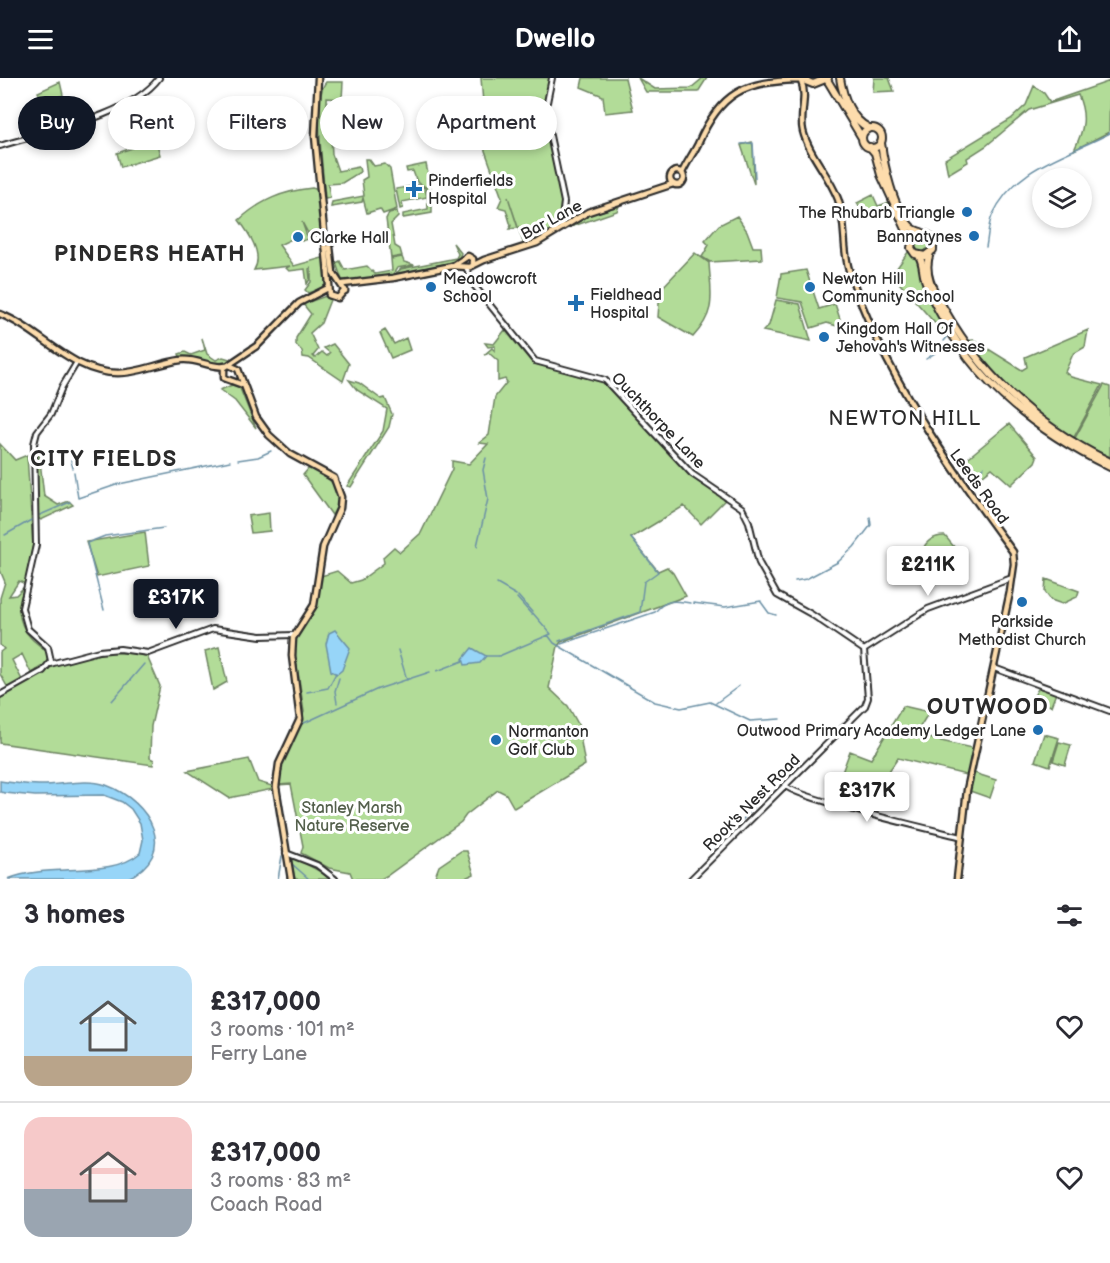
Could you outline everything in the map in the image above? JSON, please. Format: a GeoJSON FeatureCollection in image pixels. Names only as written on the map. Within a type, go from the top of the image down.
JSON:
{"type":"FeatureCollection","features":[{"type":"Feature","properties":{"kind":"highway"},"geometry":{"type":"LineString","coordinates":[[840,78],[845,101],[858,119],[869,128],[879,130],[884,167],[905,219],[910,227],[927,233],[933,239],[934,247],[927,264],[930,282],[950,321],[977,361],[1037,419],[1072,442],[1110,462]]}},
{"type":"Feature","properties":{"kind":"highway"},"geometry":{"type":"LineString","coordinates":[[800,80],[823,80],[835,91],[862,138],[874,153],[881,175],[911,240],[911,248],[919,256],[926,284],[946,323],[973,364],[1022,413],[1047,432],[1110,467]]}},
{"type":"Feature","properties":{"kind":"highway"},"geometry":{"type":"LineString","coordinates":[[862,138],[869,128]]}},
{"type":"Feature","properties":{"kind":"highway"},"geometry":{"type":"LineString","coordinates":[[870,147],[881,143]]}},
{"type":"Feature","properties":{"kind":"highway"},"geometry":{"type":"LineString","coordinates":[[911,240],[921,232]]}},
{"type":"Feature","properties":{"kind":"highway"},"geometry":{"type":"LineString","coordinates":[[919,256],[930,253]]}},
{"type":"Feature","properties":{"kind":"main road"},"geometry":{"type":"LineString","coordinates":[[319,78],[315,136],[326,233],[330,295]]}},
{"type":"Feature","properties":{"kind":"main road"},"geometry":{"type":"LineString","coordinates":[[680,172],[706,123],[726,100],[749,86],[782,79],[800,80]]}},
{"type":"Feature","properties":{"kind":"main road","name":"Leeds Road"},"geometry":{"type":"LineString","coordinates":[[800,80],[803,95],[803,133],[838,198],[846,227],[847,263],[863,308],[887,361],[912,407],[963,485],[1013,552],[1012,578],[967,790],[957,879]]}},
{"type":"Feature","properties":{"kind":"main road"},"geometry":{"type":"LineString","coordinates":[[803,95],[823,80]]}},
{"type":"Feature","properties":{"kind":"main road"},"geometry":{"type":"LineString","coordinates":[[673,172],[680,172],[684,177],[682,183],[673,184],[670,177],[673,172]]}},
{"type":"Feature","properties":{"kind":"main road","name":"Bar Lane"},"geometry":{"type":"LineString","coordinates":[[662,186],[670,177]]}},
{"type":"Feature","properties":{"kind":"main road","name":"Bar Lane"},"geometry":{"type":"LineString","coordinates":[[465,267],[537,243],[588,212],[673,184]]}},
{"type":"Feature","properties":{"kind":"main road"},"geometry":{"type":"LineString","coordinates":[[326,233],[333,273],[345,291]]}},
{"type":"Feature","properties":{"kind":"main road"},"geometry":{"type":"LineString","coordinates":[[452,266],[466,256],[484,260]]}},
{"type":"Feature","properties":{"kind":"main road"},"geometry":{"type":"LineString","coordinates":[[471,257],[472,266]]}},
{"type":"Feature","properties":{"kind":"main road"},"geometry":{"type":"LineString","coordinates":[[222,374],[227,366],[242,357],[299,303],[329,287],[341,283],[352,284],[452,266],[465,267],[462,260]]}},
{"type":"Feature","properties":{"kind":"main road"},"geometry":{"type":"LineString","coordinates":[[320,293],[340,297],[352,284]]}},
{"type":"Feature","properties":{"kind":"main road"},"geometry":{"type":"LineString","coordinates":[[0,314],[30,329],[55,350],[76,361],[110,373],[139,371],[188,360],[214,366],[227,366],[238,371],[256,417],[272,439],[290,454],[332,476],[341,492],[340,508],[323,547],[314,605],[294,635],[292,656],[300,719],[279,764],[276,778],[277,797],[291,879]]}},
{"type":"Feature","properties":{"kind":"main road"},"geometry":{"type":"LineString","coordinates":[[234,381],[242,357]]}},
{"type":"Feature","properties":{"kind":"main road"},"geometry":{"type":"LineString","coordinates":[[214,366],[226,380],[234,381],[244,387]]}},
{"type":"Feature","properties":{"kind":"street"},"geometry":{"type":"LineString","coordinates":[[0,146],[124,106],[146,92],[159,78]]}},
{"type":"Feature","properties":{"kind":"street"},"geometry":{"type":"LineString","coordinates":[[552,78],[545,112],[564,202],[564,217],[560,229]]}},
{"type":"Feature","properties":{"kind":"street"},"geometry":{"type":"LineString","coordinates":[[564,217],[570,222]]}},
{"type":"Feature","properties":{"kind":"street"},"geometry":{"type":"LineString","coordinates":[[470,275],[472,266]]}},
{"type":"Feature","properties":{"kind":"street","name":"Ouchthorpe Lane"},"geometry":{"type":"LineString","coordinates":[[465,267],[473,284],[532,359],[567,371],[594,375],[605,380],[692,474],[742,508],[749,522],[759,563],[777,595],[864,650]]}},
{"type":"Feature","properties":{"kind":"street"},"geometry":{"type":"LineString","coordinates":[[51,661],[48,647],[28,629],[22,608],[36,545],[33,462],[35,439],[51,414],[76,361]]}},
{"type":"Feature","properties":{"kind":"street"},"geometry":{"type":"LineString","coordinates":[[864,650],[928,609],[1012,578]]}},
{"type":"Feature","properties":{"kind":"street"},"geometry":{"type":"LineString","coordinates":[[51,661],[60,662],[90,652],[112,649],[148,653],[213,629],[261,636],[294,635]]}},
{"type":"Feature","properties":{"kind":"street","name":"Rook's Nest Road"},"geometry":{"type":"LineString","coordinates":[[691,879],[865,706],[868,698],[864,650]]}},
{"type":"Feature","properties":{"kind":"street"},"geometry":{"type":"LineString","coordinates":[[0,695],[43,671],[51,661]]}},
{"type":"Feature","properties":{"kind":"street"},"geometry":{"type":"LineString","coordinates":[[994,668],[1110,711]]}},
{"type":"Feature","properties":{"kind":"street"},"geometry":{"type":"LineString","coordinates":[[786,786],[793,791],[962,837]]}},
{"type":"Feature","properties":{"kind":"street"},"geometry":{"type":"LineString","coordinates":[[286,853],[317,865],[335,879]]}},
{"type":"Feature","properties":{"kind":"green space"},"geometry":{"type":"Polygon","coordinates":[[[481,78],[551,78],[547,96],[482,96],[481,78]]]}},
{"type":"Feature","properties":{"kind":"green space"},"geometry":{"type":"Polygon","coordinates":[[[583,78],[625,78],[633,110],[605,113],[603,96],[581,87],[583,78]]]}},
{"type":"Feature","properties":{"kind":"green space"},"geometry":{"type":"Polygon","coordinates":[[[638,78],[655,89],[691,88],[703,78],[707,78],[698,92],[646,92],[638,78]]]}},
{"type":"Feature","properties":{"kind":"green space"},"geometry":{"type":"Polygon","coordinates":[[[874,78],[889,78],[894,91],[873,92],[874,78]]]}},
{"type":"Feature","properties":{"kind":"green space"},"geometry":{"type":"Polygon","coordinates":[[[1110,81],[1109,132],[1074,150],[1083,123],[1083,110],[1078,95],[1029,110],[986,146],[967,158],[968,162],[948,174],[945,159],[1011,119],[1026,105],[1034,86],[1044,93],[1050,102],[1110,81]]]}},
{"type":"Feature","properties":{"kind":"green space"},"geometry":{"type":"Polygon","coordinates":[[[60,82],[63,95],[40,96],[38,92],[60,82]]]}},
{"type":"Feature","properties":{"kind":"green space"},"geometry":{"type":"Polygon","coordinates":[[[326,82],[343,82],[342,96],[321,96],[326,82]]]}},
{"type":"Feature","properties":{"kind":"green space"},"geometry":{"type":"Polygon","coordinates":[[[752,142],[753,147],[754,184],[741,145],[752,142]]]}},
{"type":"Feature","properties":{"kind":"green space"},"geometry":{"type":"Polygon","coordinates":[[[126,150],[159,150],[160,155],[121,167],[117,153],[126,150]]]}},
{"type":"Feature","properties":{"kind":"green space"},"geometry":{"type":"Polygon","coordinates":[[[321,150],[332,150],[338,171],[359,167],[360,172],[342,183],[328,184],[330,198],[325,199],[321,150]]]}},
{"type":"Feature","properties":{"kind":"green space"},"geometry":{"type":"Polygon","coordinates":[[[485,150],[551,150],[563,206],[562,224],[524,245],[508,197],[518,228],[509,229],[511,226],[506,209],[498,207],[502,198],[485,150]]]}},
{"type":"Feature","properties":{"kind":"green space"},"geometry":{"type":"Polygon","coordinates":[[[365,159],[369,159],[374,166],[385,164],[390,169],[397,209],[383,214],[380,209],[367,213],[363,198],[362,202],[331,207],[332,202],[364,196],[362,180],[367,177],[365,159]]]}},
{"type":"Feature","properties":{"kind":"green space"},"geometry":{"type":"Polygon","coordinates":[[[426,164],[432,194],[432,213],[403,218],[403,214],[428,209],[427,188],[417,182],[413,171],[407,172],[406,168],[426,164]]]}},
{"type":"Feature","properties":{"kind":"green space"},"geometry":{"type":"Polygon","coordinates":[[[418,185],[425,188],[427,197],[402,202],[403,208],[400,209],[396,189],[418,185]]]}},
{"type":"Feature","properties":{"kind":"green space"},"geometry":{"type":"Polygon","coordinates":[[[312,188],[319,190],[324,232],[316,236],[312,231],[308,233],[302,222],[308,239],[302,241],[300,235],[279,245],[294,266],[326,257],[325,287],[308,293],[305,290],[311,282],[311,268],[307,284],[305,269],[289,271],[286,268],[290,266],[254,270],[257,264],[256,250],[239,220],[273,198],[291,191],[312,188]]]}},
{"type":"Feature","properties":{"kind":"green space"},"geometry":{"type":"Polygon","coordinates":[[[873,195],[878,206],[890,202],[891,204],[866,218],[857,203],[873,195]]]}},
{"type":"Feature","properties":{"kind":"green space"},"geometry":{"type":"Polygon","coordinates":[[[619,206],[617,211],[562,230],[588,215],[619,206]]]}},
{"type":"Feature","properties":{"kind":"green space"},"geometry":{"type":"Polygon","coordinates":[[[397,211],[398,217],[391,224],[395,246],[400,249],[402,256],[391,258],[386,219],[389,213],[397,211]]]}},
{"type":"Feature","properties":{"kind":"green space"},"geometry":{"type":"Polygon","coordinates":[[[737,216],[747,231],[753,247],[761,247],[762,259],[710,262],[702,257],[709,245],[705,241],[719,225],[737,216]]]}},
{"type":"Feature","properties":{"kind":"green space"},"geometry":{"type":"Polygon","coordinates":[[[927,233],[934,247],[922,256],[946,323],[941,330],[892,275],[911,248],[913,238],[927,233]]]}},
{"type":"Feature","properties":{"kind":"green space"},"geometry":{"type":"Polygon","coordinates":[[[453,243],[461,253],[459,258],[453,262],[394,275],[401,269],[456,258],[458,254],[453,243]]]}},
{"type":"Feature","properties":{"kind":"green space"},"geometry":{"type":"Polygon","coordinates":[[[695,253],[709,263],[711,303],[706,319],[693,337],[658,317],[660,290],[695,253]]]}},
{"type":"Feature","properties":{"kind":"green space"},"geometry":{"type":"Polygon","coordinates":[[[402,257],[404,262],[414,265],[397,268],[392,276],[342,280],[336,263],[340,261],[345,270],[367,266],[375,274],[392,271],[391,259],[402,257]]]}},
{"type":"Feature","properties":{"kind":"green space"},"geometry":{"type":"Polygon","coordinates":[[[806,270],[819,309],[835,304],[840,319],[837,326],[827,323],[811,328],[802,302],[777,298],[781,274],[806,270]]]}},
{"type":"Feature","properties":{"kind":"green space"},"geometry":{"type":"Polygon","coordinates":[[[326,296],[330,300],[321,323],[310,333],[318,350],[313,356],[315,358],[322,352],[327,356],[330,353],[324,348],[333,344],[349,364],[343,381],[309,358],[303,357],[302,351],[296,345],[296,338],[311,314],[303,304],[326,296]]]}},
{"type":"Feature","properties":{"kind":"green space"},"geometry":{"type":"Polygon","coordinates":[[[776,300],[800,304],[811,341],[763,331],[769,325],[776,300]]]}},
{"type":"Feature","properties":{"kind":"green space"},"geometry":{"type":"Polygon","coordinates":[[[385,330],[394,344],[406,338],[410,350],[391,358],[380,333],[385,330]]]}},
{"type":"Feature","properties":{"kind":"green space","name":"Normanton Golf Club"},"geometry":{"type":"Polygon","coordinates":[[[505,330],[533,364],[535,361],[605,380],[692,474],[728,497],[701,524],[684,506],[631,538],[658,571],[667,567],[673,573],[686,596],[561,642],[558,646],[549,688],[568,706],[578,724],[585,765],[514,808],[506,794],[498,790],[466,815],[461,822],[388,875],[381,879],[353,879],[350,872],[329,868],[301,853],[303,846],[291,784],[278,785],[281,766],[304,712],[295,652],[296,634],[315,609],[321,576],[337,571],[351,583],[361,580],[384,563],[383,557],[394,547],[400,552],[421,533],[452,469],[452,461],[469,464],[488,444],[479,443],[489,435],[495,397],[507,382],[505,379],[498,381],[498,361],[489,353],[484,355],[492,348],[495,351],[495,346],[488,347],[485,343],[494,344],[505,330]]]}},
{"type":"Feature","properties":{"kind":"green space"},"geometry":{"type":"Polygon","coordinates":[[[1088,330],[1085,347],[1073,354],[1065,372],[1071,377],[1102,385],[1073,439],[1037,419],[963,341],[974,340],[1022,370],[1027,367],[1025,357],[1088,330]]]}},
{"type":"Feature","properties":{"kind":"green space"},"geometry":{"type":"Polygon","coordinates":[[[202,338],[207,354],[216,360],[223,357],[233,360],[220,363],[180,357],[179,354],[185,352],[191,355],[205,350],[202,338]]]}},
{"type":"Feature","properties":{"kind":"green space"},"geometry":{"type":"Polygon","coordinates":[[[349,380],[359,383],[381,399],[385,398],[392,414],[389,427],[351,487],[347,486],[383,431],[387,409],[357,390],[349,380]]]}},
{"type":"Feature","properties":{"kind":"green space"},"geometry":{"type":"Polygon","coordinates":[[[232,385],[239,386],[256,428],[235,401],[220,390],[232,385]]]}},
{"type":"Feature","properties":{"kind":"green space"},"geometry":{"type":"Polygon","coordinates":[[[1104,385],[1110,387],[1110,457],[1074,440],[1104,385]]]}},
{"type":"Feature","properties":{"kind":"green space"},"geometry":{"type":"Polygon","coordinates":[[[1009,424],[1037,457],[1035,462],[1011,485],[992,468],[978,479],[964,461],[1009,424]]]}},
{"type":"Feature","properties":{"kind":"green space"},"geometry":{"type":"Polygon","coordinates":[[[0,444],[15,460],[27,455],[33,545],[25,584],[19,581],[9,596],[16,595],[24,587],[19,605],[21,622],[24,629],[47,655],[46,664],[31,673],[22,654],[12,660],[22,680],[8,688],[0,674],[0,652],[4,649],[0,645],[0,598],[5,582],[0,570],[0,444]]]}},
{"type":"Feature","properties":{"kind":"green space"},"geometry":{"type":"Polygon","coordinates":[[[36,452],[39,452],[44,496],[58,505],[69,501],[73,505],[41,520],[38,518],[36,452]]]}},
{"type":"Feature","properties":{"kind":"green space"},"geometry":{"type":"Polygon","coordinates":[[[309,468],[326,477],[334,485],[338,504],[332,515],[303,475],[309,468]]]}},
{"type":"Feature","properties":{"kind":"green space"},"geometry":{"type":"Polygon","coordinates":[[[269,513],[270,531],[251,533],[248,516],[269,513]]]}},
{"type":"Feature","properties":{"kind":"green space"},"geometry":{"type":"Polygon","coordinates":[[[145,532],[149,566],[97,577],[86,542],[145,532]]]}},
{"type":"Feature","properties":{"kind":"green space"},"geometry":{"type":"Polygon","coordinates":[[[945,536],[955,548],[958,563],[947,573],[929,576],[922,563],[923,550],[931,540],[945,536]]]}},
{"type":"Feature","properties":{"kind":"green space"},"geometry":{"type":"Polygon","coordinates":[[[1046,579],[1079,591],[1077,597],[1062,604],[1051,600],[1045,592],[1046,579]]]}},
{"type":"Feature","properties":{"kind":"green space"},"geometry":{"type":"Polygon","coordinates":[[[219,647],[227,682],[213,690],[205,651],[219,647]]]}},
{"type":"Feature","properties":{"kind":"green space"},"geometry":{"type":"Polygon","coordinates":[[[100,652],[146,654],[160,686],[151,726],[150,758],[154,760],[153,765],[0,743],[0,698],[43,674],[54,665],[100,652]]]}},
{"type":"Feature","properties":{"kind":"green space"},"geometry":{"type":"Polygon","coordinates":[[[1043,688],[1056,693],[1051,706],[1032,699],[1038,689],[1043,688]]]}},
{"type":"Feature","properties":{"kind":"green space"},"geometry":{"type":"Polygon","coordinates":[[[903,706],[929,712],[915,735],[976,749],[971,772],[996,780],[990,798],[967,790],[970,776],[898,758],[862,810],[831,802],[850,751],[871,759],[903,706]]]}},
{"type":"Feature","properties":{"kind":"green space"},"geometry":{"type":"Polygon","coordinates":[[[1044,734],[1059,738],[1050,766],[1035,761],[1044,734]]]}},
{"type":"Feature","properties":{"kind":"green space"},"geometry":{"type":"Polygon","coordinates":[[[1059,742],[1071,745],[1065,765],[1053,761],[1059,742]]]}},
{"type":"Feature","properties":{"kind":"green space"},"geometry":{"type":"Polygon","coordinates":[[[249,759],[258,782],[272,786],[273,789],[229,798],[187,771],[249,759]]]}},
{"type":"Feature","properties":{"kind":"green space"},"geometry":{"type":"Polygon","coordinates":[[[461,851],[467,851],[474,874],[463,879],[434,879],[439,866],[461,851]]]}},
{"type":"Feature","properties":{"kind":"green space"},"geometry":{"type":"Polygon","coordinates":[[[295,858],[329,879],[295,879],[291,860],[295,858]]]}},
{"type":"Feature","properties":{"kind":"water"},"geometry":{"type":"Polygon","coordinates":[[[335,630],[350,648],[342,670],[337,674],[331,671],[326,644],[329,633],[335,630]]]}},
{"type":"Feature","properties":{"kind":"water"},"geometry":{"type":"Polygon","coordinates":[[[472,648],[486,656],[480,663],[465,665],[463,659],[472,648]]]}},
{"type":"Feature","properties":{"kind":"water"},"geometry":{"type":"Polygon","coordinates":[[[0,781],[42,785],[91,782],[106,785],[122,793],[146,815],[153,829],[155,842],[152,856],[143,868],[126,879],[8,879],[42,871],[113,866],[128,861],[140,853],[143,840],[140,823],[131,809],[122,802],[104,795],[35,796],[5,793],[0,792],[0,781]]]}},
{"type":"Feature","properties":{"kind":"waterway"},"geometry":{"type":"LineString","coordinates":[[986,247],[992,216],[1014,185],[1044,164],[1110,133]]}},
{"type":"Feature","properties":{"kind":"waterway"},"geometry":{"type":"LineString","coordinates":[[741,144],[753,143],[755,178]]}},
{"type":"Feature","properties":{"kind":"waterway"},"geometry":{"type":"LineString","coordinates":[[944,341],[949,335]]}},
{"type":"Feature","properties":{"kind":"waterway"},"geometry":{"type":"LineString","coordinates":[[926,359],[935,353]]}},
{"type":"Feature","properties":{"kind":"waterway"},"geometry":{"type":"LineString","coordinates":[[238,460],[258,457],[271,451]]}},
{"type":"Feature","properties":{"kind":"waterway"},"geometry":{"type":"LineString","coordinates":[[477,546],[488,499],[483,470],[486,458]]}},
{"type":"Feature","properties":{"kind":"waterway"},"geometry":{"type":"LineString","coordinates":[[71,460],[73,468]]}},
{"type":"Feature","properties":{"kind":"waterway"},"geometry":{"type":"LineString","coordinates":[[74,472],[78,498],[119,484],[230,461]]}},
{"type":"Feature","properties":{"kind":"waterway"},"geometry":{"type":"LineString","coordinates":[[974,474],[984,467]]}},
{"type":"Feature","properties":{"kind":"waterway"},"geometry":{"type":"LineString","coordinates":[[40,515],[70,502]]}},
{"type":"Feature","properties":{"kind":"waterway"},"geometry":{"type":"LineString","coordinates":[[795,581],[806,579],[838,562],[854,547],[871,525],[870,517]]}},
{"type":"Feature","properties":{"kind":"waterway"},"geometry":{"type":"LineString","coordinates":[[5,535],[33,519]]}},
{"type":"Feature","properties":{"kind":"waterway"},"geometry":{"type":"LineString","coordinates":[[104,610],[87,543],[105,536],[164,528]]}},
{"type":"Feature","properties":{"kind":"waterway"},"geometry":{"type":"LineString","coordinates":[[559,641],[640,612],[644,582],[658,572],[631,538]]}},
{"type":"Feature","properties":{"kind":"waterway"},"geometry":{"type":"LineString","coordinates":[[497,584],[516,595]]}},
{"type":"Feature","properties":{"kind":"waterway"},"geometry":{"type":"LineString","coordinates":[[499,656],[551,634],[518,596]]}},
{"type":"Feature","properties":{"kind":"waterway"},"geometry":{"type":"LineString","coordinates":[[517,598],[532,615]]}},
{"type":"Feature","properties":{"kind":"waterway"},"geometry":{"type":"LineString","coordinates":[[561,644],[655,612],[667,603],[675,601],[690,603]]}},
{"type":"Feature","properties":{"kind":"waterway"},"geometry":{"type":"LineString","coordinates":[[693,603],[725,607],[761,601]]}},
{"type":"Feature","properties":{"kind":"waterway"},"geometry":{"type":"LineString","coordinates":[[761,602],[769,613],[776,615]]}},
{"type":"Feature","properties":{"kind":"waterway"},"geometry":{"type":"LineString","coordinates":[[548,635],[554,643],[655,702],[681,708],[710,702],[750,721],[780,719]]}},
{"type":"Feature","properties":{"kind":"waterway"},"geometry":{"type":"LineString","coordinates":[[398,650],[407,680]]}},
{"type":"Feature","properties":{"kind":"waterway"},"geometry":{"type":"LineString","coordinates":[[437,671],[463,661]]}},
{"type":"Feature","properties":{"kind":"waterway"},"geometry":{"type":"LineString","coordinates":[[112,701],[144,664]]}},
{"type":"Feature","properties":{"kind":"waterway"},"geometry":{"type":"LineString","coordinates":[[302,724],[378,689],[430,672]]}},
{"type":"Feature","properties":{"kind":"waterway"},"geometry":{"type":"LineString","coordinates":[[307,692],[328,688],[336,673]]}},
{"type":"Feature","properties":{"kind":"waterway"},"geometry":{"type":"LineString","coordinates":[[337,703],[335,691],[339,678]]}},
{"type":"Feature","properties":{"kind":"waterway"},"geometry":{"type":"LineString","coordinates":[[716,703],[739,686]]}},
{"type":"Feature","properties":{"kind":"waterway"},"geometry":{"type":"LineString","coordinates":[[742,820],[756,805]]}},
{"type":"Feature","properties":{"kind":"waterway"},"geometry":{"type":"LineString","coordinates":[[710,851],[740,822]]}},
{"type":"Feature","properties":{"kind":"waterway"},"geometry":{"type":"LineString","coordinates":[[278,879],[282,856]]}},
{"type":"Feature","properties":{"kind":"waterway"},"geometry":{"type":"LineString","coordinates":[[292,864],[309,879]]}},
{"type":"Feature","properties":{"kind":"place","name":"Pinderfields Hospital"},"geometry":{"type":"Point","coordinates":[414,189]}},
{"type":"Feature","properties":{"kind":"place","name":"The Rhubarb Triangle"},"geometry":{"type":"Point","coordinates":[967,212]}},
{"type":"Feature","properties":{"kind":"place","name":"Bannatynes"},"geometry":{"type":"Point","coordinates":[974,236]}},
{"type":"Feature","properties":{"kind":"place","name":"Clarke Hall"},"geometry":{"type":"Point","coordinates":[298,237]}},
{"type":"Feature","properties":{"kind":"place","name":"Meadowcroft School"},"geometry":{"type":"Point","coordinates":[431,287]}},
{"type":"Feature","properties":{"kind":"place","name":"Newton Hill Community School"},"geometry":{"type":"Point","coordinates":[810,287]}},
{"type":"Feature","properties":{"kind":"place","name":"Fieldhead Hospital"},"geometry":{"type":"Point","coordinates":[576,303]}},
{"type":"Feature","properties":{"kind":"place","name":"Kingdom Hall Of Jehovah's Witnesses"},"geometry":{"type":"Point","coordinates":[824,337]}},
{"type":"Feature","properties":{"kind":"place","name":"Parkside Methodist Church"},"geometry":{"type":"Point","coordinates":[1022,602]}},
{"type":"Feature","properties":{"kind":"place","name":"Outwood Primary Academy Ledger Lane"},"geometry":{"type":"Point","coordinates":[1038,730]}},
{"type":"Feature","properties":{"kind":"place","name":"Normanton Golf Club"},"geometry":{"type":"Point","coordinates":[496,740]}},
{"type":"Feature","properties":{"kind":"district","name":"PINDERS HEATH"},"geometry":{"type":"Point","coordinates":[150,253]}},
{"type":"Feature","properties":{"kind":"district","name":"NEWTON HILL"},"geometry":{"type":"Point","coordinates":[905,418]}},
{"type":"Feature","properties":{"kind":"district","name":"CITY FIELDS"},"geometry":{"type":"Point","coordinates":[104,458]}},
{"type":"Feature","properties":{"kind":"district","name":"OUTWOOD"},"geometry":{"type":"Point","coordinates":[988,706]}},
{"type":"Feature","properties":{"kind":"park label","name":"Stanley Marsh Nature Reserve"},"geometry":{"type":"Point","coordinates":[352,816]}}]}
